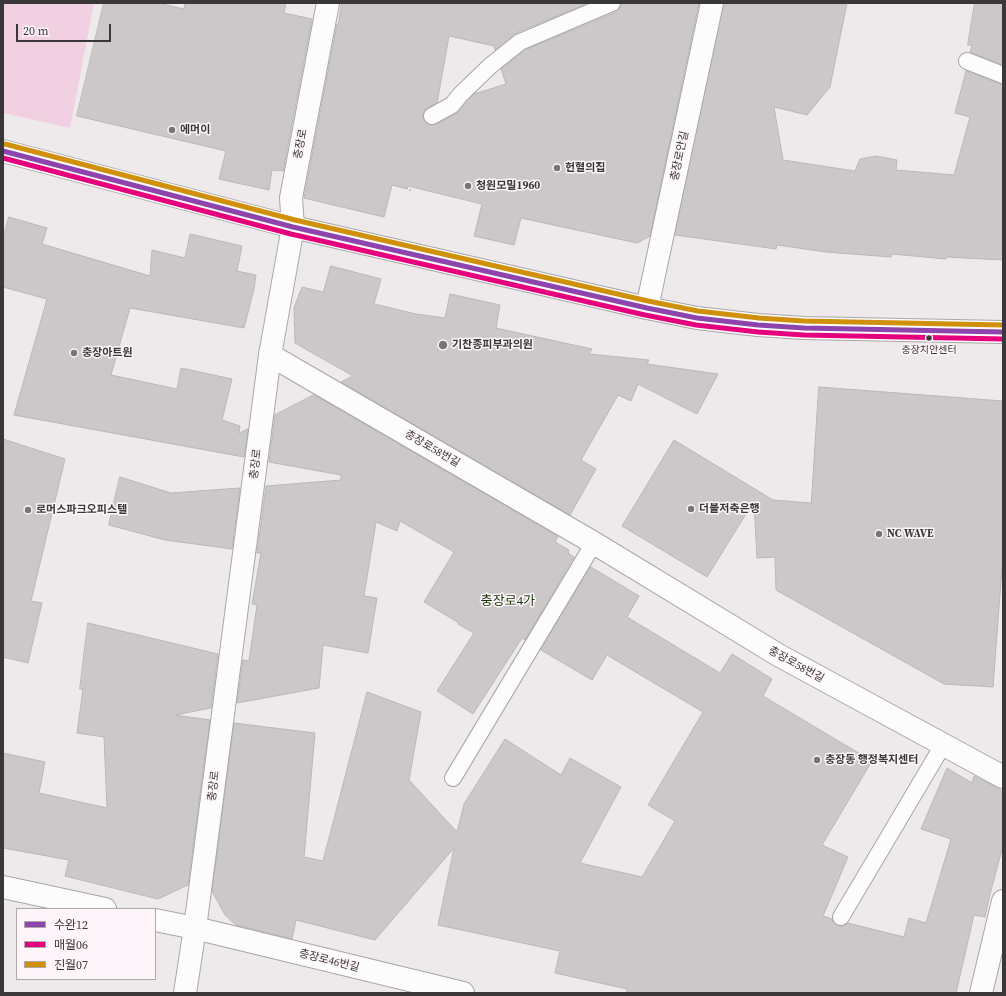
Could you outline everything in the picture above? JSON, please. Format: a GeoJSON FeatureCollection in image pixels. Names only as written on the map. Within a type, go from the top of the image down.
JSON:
{"type":"FeatureCollection","features":[{"type":"Feature","properties":{"kind":"street","name":"충장로"},"geometry":{"type":"LineString","coordinates":[[185,993],[195,928],[270,355],[293,227],[291,198],[328,3]]}},
{"type":"Feature","properties":{"kind":"street","name":"충장로안길"},"geometry":{"type":"LineString","coordinates":[[647,308],[712,3]]}},
{"type":"Feature","properties":{"kind":"street"},"geometry":{"type":"LineString","coordinates":[[3,151],[293,227],[647,308],[697,318],[758,325],[804,328],[1003,332]]}},
{"type":"Feature","properties":{"kind":"street","name":"충장로58번길"},"geometry":{"type":"LineString","coordinates":[[270,355],[594,543],[780,656],[1003,777]]}},
{"type":"Feature","properties":{"kind":"street"},"geometry":{"type":"LineString","coordinates":[[3,887],[99,908]]}},
{"type":"Feature","properties":{"kind":"street"},"geometry":{"type":"LineString","coordinates":[[981,993],[1003,901]]}},
{"type":"Feature","properties":{"kind":"street"},"geometry":{"type":"LineString","coordinates":[[156,920],[195,928]]}},
{"type":"Feature","properties":{"kind":"street","name":"충장로46번길"},"geometry":{"type":"LineString","coordinates":[[195,928],[463,993]]}},
{"type":"Feature","properties":{"kind":"lane"},"geometry":{"type":"LineString","coordinates":[[432,116],[452,105],[460,95],[490,66],[520,42],[612,3]]}},
{"type":"Feature","properties":{"kind":"lane"},"geometry":{"type":"LineString","coordinates":[[967,61],[1003,75]]}},
{"type":"Feature","properties":{"kind":"lane"},"geometry":{"type":"LineString","coordinates":[[453,778],[594,543]]}},
{"type":"Feature","properties":{"kind":"lane"},"geometry":{"type":"LineString","coordinates":[[841,917],[943,745]]}},
{"type":"Feature","properties":{"kind":"path"},"geometry":{"type":"LineString","coordinates":[[410,190],[422,137],[432,116]]}},
{"type":"Feature","properties":{"kind":"shaded area"},"geometry":{"type":"Polygon","coordinates":[[[3,3],[94,3],[70,128],[3,113],[3,3]]]}},
{"type":"Feature","properties":{"kind":"building"},"geometry":{"type":"Polygon","coordinates":[[[104,3],[158,3],[184,9],[185,3],[286,3],[284,13],[312,19],[283,171],[272,170],[269,190],[219,179],[226,151],[77,116],[104,3]]]}},
{"type":"Feature","properties":{"kind":"building"},"geometry":{"type":"Polygon","coordinates":[[[342,3],[588,3],[516,33],[495,50],[494,46],[449,36],[437,103],[427,108],[423,115],[427,124],[432,125],[437,124],[457,113],[474,94],[506,84],[501,69],[525,50],[616,12],[620,8],[621,3],[699,3],[650,236],[637,243],[521,218],[514,245],[474,236],[482,204],[408,186],[407,189],[392,185],[384,217],[304,198],[342,3]]]}},
{"type":"Feature","properties":{"kind":"building"},"geometry":{"type":"Polygon","coordinates":[[[724,3],[847,3],[830,87],[807,115],[774,107],[783,160],[855,171],[860,159],[876,156],[897,160],[896,170],[954,175],[970,117],[955,113],[966,71],[1003,84],[1003,260],[946,257],[946,259],[892,254],[891,257],[826,252],[777,245],[776,249],[675,235],[724,3]]]}},
{"type":"Feature","properties":{"kind":"building"},"geometry":{"type":"Polygon","coordinates":[[[975,3],[1003,3],[1003,65],[970,52],[972,45],[968,45],[975,3]]]}},
{"type":"Feature","properties":{"kind":"building"},"geometry":{"type":"Polygon","coordinates":[[[9,217],[47,228],[42,244],[150,276],[152,250],[185,258],[190,234],[242,246],[237,271],[256,275],[244,328],[130,308],[111,375],[177,389],[181,368],[232,379],[222,420],[240,426],[239,433],[248,429],[244,457],[14,415],[47,299],[3,287],[3,238],[9,217]]]}},
{"type":"Feature","properties":{"kind":"building"},"geometry":{"type":"Polygon","coordinates":[[[331,266],[381,279],[374,304],[416,314],[445,318],[450,294],[500,305],[496,328],[592,349],[589,354],[649,360],[647,364],[718,374],[697,414],[638,384],[631,401],[618,395],[581,460],[596,469],[570,515],[341,382],[353,376],[295,343],[294,308],[302,287],[323,292],[331,266]]]}},
{"type":"Feature","properties":{"kind":"building","name":"NC WAVE"},"geometry":{"type":"Polygon","coordinates":[[[819,387],[1003,401],[1003,555],[993,687],[944,684],[776,590],[775,557],[757,558],[754,501],[707,577],[622,526],[674,440],[773,500],[811,503],[819,387]]]}},
{"type":"Feature","properties":{"kind":"building"},"geometry":{"type":"Polygon","coordinates":[[[314,395],[558,536],[555,542],[569,550],[568,553],[574,557],[525,640],[522,638],[473,714],[437,691],[474,633],[424,602],[454,552],[400,521],[397,531],[376,522],[364,596],[377,598],[368,653],[323,645],[319,688],[237,703],[243,660],[249,661],[257,605],[252,604],[261,553],[257,553],[266,486],[341,480],[341,475],[269,462],[275,415],[314,395]]]}},
{"type":"Feature","properties":{"kind":"building","name":"로머스파크오피스텔"},"geometry":{"type":"Polygon","coordinates":[[[3,439],[65,459],[31,601],[42,603],[28,663],[3,657],[3,439]]]}},
{"type":"Feature","properties":{"kind":"building"},"geometry":{"type":"Polygon","coordinates":[[[120,477],[171,493],[240,488],[232,549],[165,540],[109,525],[120,477]]]}},
{"type":"Feature","properties":{"kind":"building"},"geometry":{"type":"Polygon","coordinates":[[[591,567],[639,596],[627,617],[720,673],[732,654],[772,679],[763,696],[872,761],[822,845],[848,857],[823,916],[832,919],[837,925],[841,926],[848,923],[904,937],[909,918],[926,923],[951,839],[921,829],[947,768],[972,783],[974,776],[1000,789],[1003,796],[1003,846],[985,917],[974,915],[956,993],[626,993],[627,989],[555,973],[560,951],[438,925],[454,848],[375,940],[296,920],[292,939],[236,925],[225,915],[212,891],[234,723],[315,733],[304,857],[323,861],[367,692],[421,712],[409,780],[457,832],[464,804],[505,739],[561,775],[570,758],[621,787],[580,863],[642,877],[675,821],[648,805],[703,712],[607,655],[592,680],[541,650],[591,567]]]}},
{"type":"Feature","properties":{"kind":"building"},"geometry":{"type":"Polygon","coordinates":[[[88,623],[218,654],[211,708],[175,715],[210,720],[188,885],[158,899],[65,876],[69,860],[3,848],[3,753],[45,762],[39,793],[107,808],[104,737],[77,733],[83,689],[80,689],[88,623]]]}},
{"type":"Feature","properties":{"kind":"transit line","name":"진월07"},"geometry":{"type":"LineString","coordinates":[[5,144],[295,220],[648,301],[698,311],[759,318],[804,321],[1003,325]]}},
{"type":"Feature","properties":{"kind":"transit line","name":"수완12"},"geometry":{"type":"LineString","coordinates":[[3,151],[293,227],[647,308],[697,318],[758,325],[804,328],[1003,332]]}},
{"type":"Feature","properties":{"kind":"transit line","name":"매월06"},"geometry":{"type":"LineString","coordinates":[[3,158],[291,234],[645,315],[696,325],[758,332],[804,335],[1003,339]]}},
{"type":"Feature","properties":{"kind":"place","name":"에머이"},"geometry":{"type":"Point","coordinates":[172,130]}},
{"type":"Feature","properties":{"kind":"place","name":"헌혈의집"},"geometry":{"type":"Point","coordinates":[557,168]}},
{"type":"Feature","properties":{"kind":"place","name":"청원모밀1960"},"geometry":{"type":"Point","coordinates":[468,186]}},
{"type":"Feature","properties":{"kind":"place","name":"충장치안센터"},"geometry":{"type":"Point","coordinates":[929,338]}},
{"type":"Feature","properties":{"kind":"place","name":"기찬종피부과의원"},"geometry":{"type":"Point","coordinates":[443,345]}},
{"type":"Feature","properties":{"kind":"place","name":"충장아트원"},"geometry":{"type":"Point","coordinates":[74,353]}},
{"type":"Feature","properties":{"kind":"place","name":"더블저축은행"},"geometry":{"type":"Point","coordinates":[691,509]}},
{"type":"Feature","properties":{"kind":"place","name":"로머스파크오피스텔"},"geometry":{"type":"Point","coordinates":[28,510]}},
{"type":"Feature","properties":{"kind":"place","name":"NC WAVE"},"geometry":{"type":"Point","coordinates":[879,534]}},
{"type":"Feature","properties":{"kind":"place","name":"충장동 행정복지센터"},"geometry":{"type":"Point","coordinates":[817,760]}},
{"type":"Feature","properties":{"kind":"district","name":"충장로4가"},"geometry":{"type":"Point","coordinates":[508,602]}}]}
